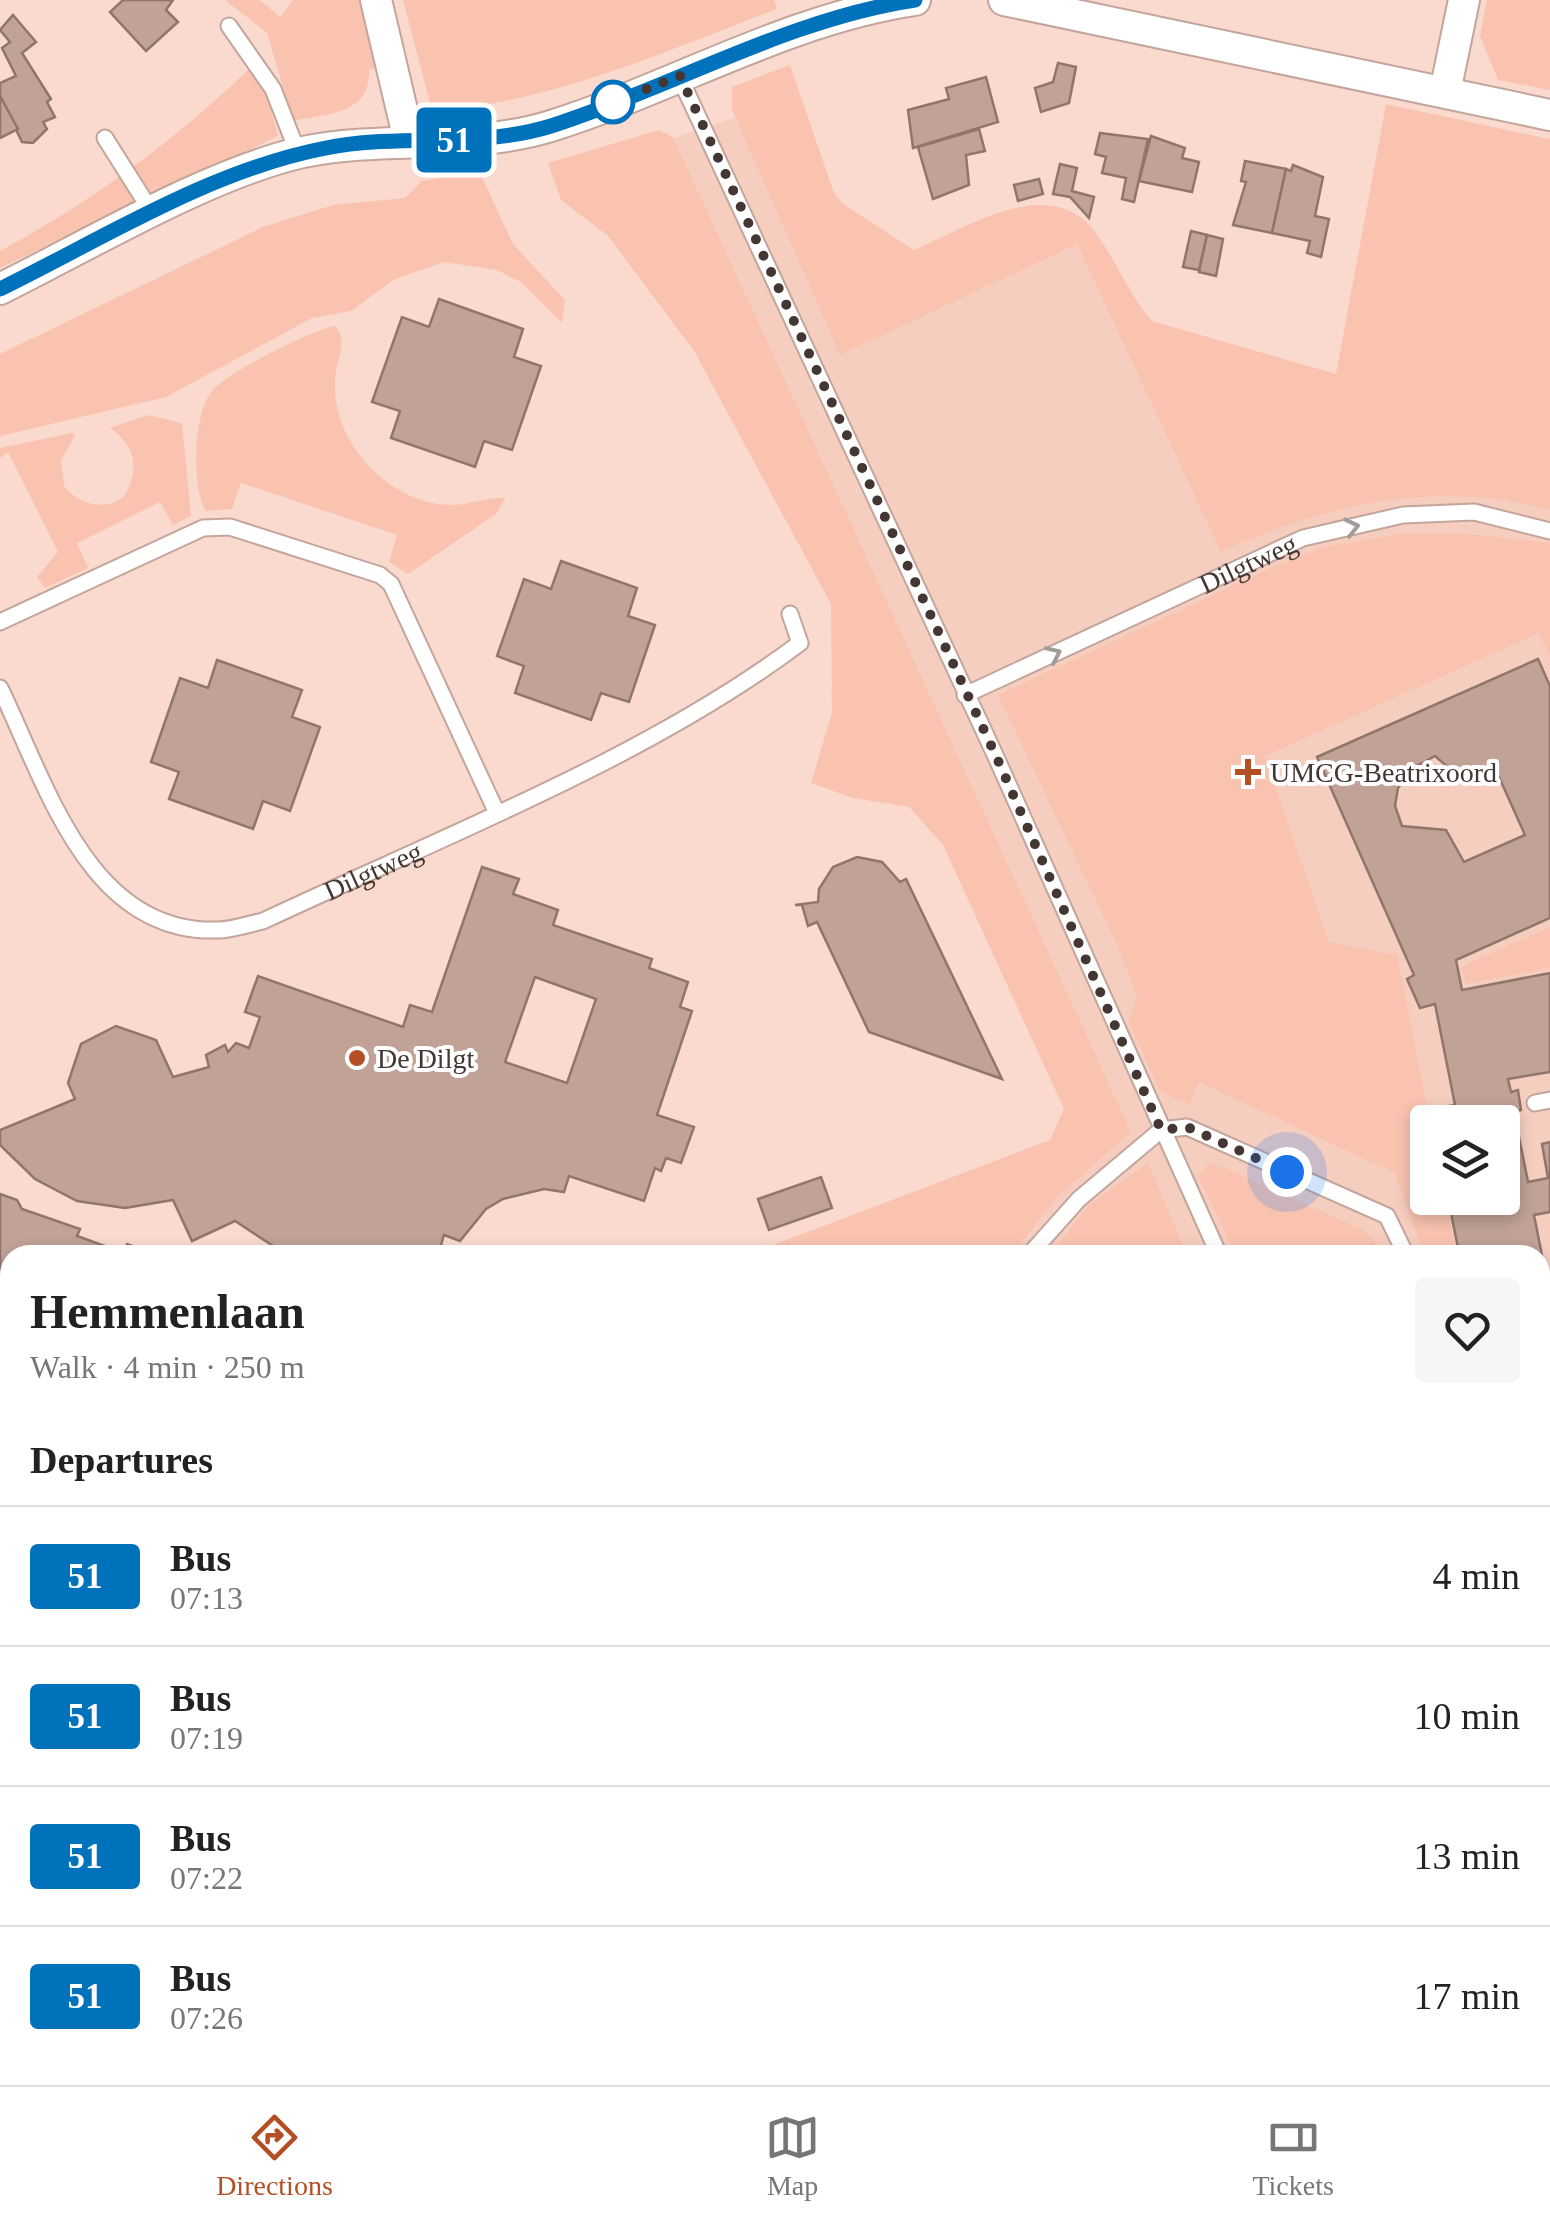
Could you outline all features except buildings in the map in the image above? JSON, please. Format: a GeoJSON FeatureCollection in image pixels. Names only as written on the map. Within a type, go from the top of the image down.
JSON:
{"type":"FeatureCollection","features":[{"type":"Feature","properties":{"kind":"street"},"geometry":{"type":"LineString","coordinates":[[376,0],[409,140]]}},
{"type":"Feature","properties":{"kind":"street"},"geometry":{"type":"LineString","coordinates":[[1,288],[245,170],[298,154],[409,140],[490,140],[550,126],[863,11],[915,0]]}},
{"type":"Feature","properties":{"kind":"street"},"geometry":{"type":"LineString","coordinates":[[1004,0],[1550,115]]}},
{"type":"Feature","properties":{"kind":"street"},"geometry":{"type":"LineString","coordinates":[[1445,92],[1464,0]]}},
{"type":"Feature","properties":{"kind":"lane"},"geometry":{"type":"LineString","coordinates":[[229,26],[273,89],[298,154]]}},
{"type":"Feature","properties":{"kind":"lane"},"geometry":{"type":"LineString","coordinates":[[680,76],[1214,1245]]}},
{"type":"Feature","properties":{"kind":"lane"},"geometry":{"type":"LineString","coordinates":[[105,138],[153,214]]}},
{"type":"Feature","properties":{"kind":"lane","name":"Dilgtweg"},"geometry":{"type":"LineString","coordinates":[[965,695],[1303,538],[1403,515],[1474,512],[1550,531]]}},
{"type":"Feature","properties":{"kind":"lane"},"geometry":{"type":"LineString","coordinates":[[0,622],[202,528],[230,527],[380,575],[391,584],[496,811]]}},
{"type":"Feature","properties":{"kind":"lane","name":"Dilgtweg"},"geometry":{"type":"LineString","coordinates":[[0,688],[86,863],[121,901],[168,923],[218,930],[263,920],[674,723],[762,672],[800,644],[790,614]]}},
{"type":"Feature","properties":{"kind":"lane"},"geometry":{"type":"LineString","coordinates":[[1037,1245],[1079,1199],[1161,1130],[1187,1127],[1387,1216],[1401,1245]]}},
{"type":"Feature","properties":{"kind":"shaded area"},"geometry":{"type":"Polygon","coordinates":[[[225,0],[260,0],[280,17],[293,0],[364,0],[378,67],[369,70],[363,96],[355,104],[333,113],[293,121],[267,33],[225,0]]]}},
{"type":"Feature","properties":{"kind":"shaded area"},"geometry":{"type":"Polygon","coordinates":[[[403,0],[774,0],[777,9],[608,73],[521,98],[432,111],[403,0]]]}},
{"type":"Feature","properties":{"kind":"shaded area"},"geometry":{"type":"Polygon","coordinates":[[[1487,0],[1550,0],[1550,90],[1498,80],[1480,36],[1487,0]]]}},
{"type":"Feature","properties":{"kind":"shaded area"},"geometry":{"type":"Polygon","coordinates":[[[258,61],[278,136],[0,268],[0,251],[135,165],[258,61]]]}},
{"type":"Feature","properties":{"kind":"shaded area"},"geometry":{"type":"Polygon","coordinates":[[[790,65],[834,193],[843,204],[914,250],[1009,210],[1034,205],[1058,207],[1079,216],[1098,236],[1152,321],[1336,374],[1386,104],[1550,139],[1550,510],[1465,497],[1382,501],[1301,521],[1221,552],[1077,244],[840,355],[732,110],[732,87],[790,65]]]}},
{"type":"Feature","properties":{"kind":"shaded area","name":"UMCG-Beatrixoord"},"geometry":{"type":"Polygon","coordinates":[[[761,109],[842,316],[1079,233],[1160,357],[1351,422],[1550,165],[1550,1245],[908,1245],[1113,1125],[649,146],[761,109]]]}},
{"type":"Feature","properties":{"kind":"shaded area"},"geometry":{"type":"Polygon","coordinates":[[[659,130],[673,137],[1131,1132],[1057,1197],[1019,1245],[773,1245],[1050,1140],[1064,1109],[943,845],[909,807],[853,798],[811,783],[832,713],[831,604],[694,351],[608,236],[561,200],[548,163],[659,130]]]}},
{"type":"Feature","properties":{"kind":"shaded area"},"geometry":{"type":"Polygon","coordinates":[[[479,171],[513,244],[565,300],[562,323],[521,282],[497,270],[444,262],[395,279],[351,311],[312,318],[166,397],[0,436],[0,354],[263,227],[333,205],[405,198],[422,181],[479,171]]]}},
{"type":"Feature","properties":{"kind":"shaded area"},"geometry":{"type":"Polygon","coordinates":[[[335,326],[341,341],[335,395],[340,419],[365,462],[383,479],[427,501],[451,505],[505,498],[496,514],[408,574],[389,562],[397,535],[241,483],[232,509],[206,511],[201,500],[196,451],[201,416],[212,391],[270,353],[335,326]]]}},
{"type":"Feature","properties":{"kind":"shaded area"},"geometry":{"type":"Polygon","coordinates":[[[148,415],[182,423],[191,516],[173,525],[160,502],[77,543],[88,568],[45,588],[37,577],[58,552],[8,452],[0,458],[0,448],[72,433],[75,435],[61,461],[64,486],[85,502],[110,504],[125,495],[133,466],[130,450],[110,428],[148,415]]]}},
{"type":"Feature","properties":{"kind":"shaded area"},"geometry":{"type":"Polygon","coordinates":[[[1406,533],[1469,534],[1550,543],[1550,656],[1539,633],[1265,756],[1329,942],[1397,955],[1427,1105],[1410,1105],[1410,1215],[1449,1215],[1455,1245],[1420,1245],[1395,1173],[1199,1082],[1189,1105],[1160,1092],[1129,1022],[1137,997],[1118,947],[998,695],[1323,547],[1406,533]]]}},
{"type":"Feature","properties":{"kind":"shaded area"},"geometry":{"type":"Polygon","coordinates":[[[1550,927],[1550,968],[1466,984],[1461,967],[1550,927]]]}},
{"type":"Feature","properties":{"kind":"shaded area"},"geometry":{"type":"Polygon","coordinates":[[[1211,1162],[1366,1231],[1377,1245],[1231,1245],[1198,1176],[1211,1162]]]}},
{"type":"Feature","properties":{"kind":"shaded area"},"geometry":{"type":"Polygon","coordinates":[[[1148,1163],[1183,1245],[1058,1245],[1089,1205],[1148,1163]]]}},
{"type":"Feature","properties":{"kind":"bus line","name":"51"},"geometry":{"type":"LineString","coordinates":[[0,289],[268,162],[370,142],[490,140],[550,126],[727,56],[880,5],[915,0]]}},
{"type":"Feature","properties":{"kind":"place","name":"UMCG-Beatrixoord"},"geometry":{"type":"Point","coordinates":[1248,772]}},
{"type":"Feature","properties":{"kind":"place","name":"De Dilgt"},"geometry":{"type":"Point","coordinates":[357,1058]}},
{"type":"Feature","properties":{"kind":"route"},"geometry":{"type":"LineString","coordinates":[[613,102],[680,76],[996,756],[1161,1130],[1187,1127],[1287,1172]]}}]}
